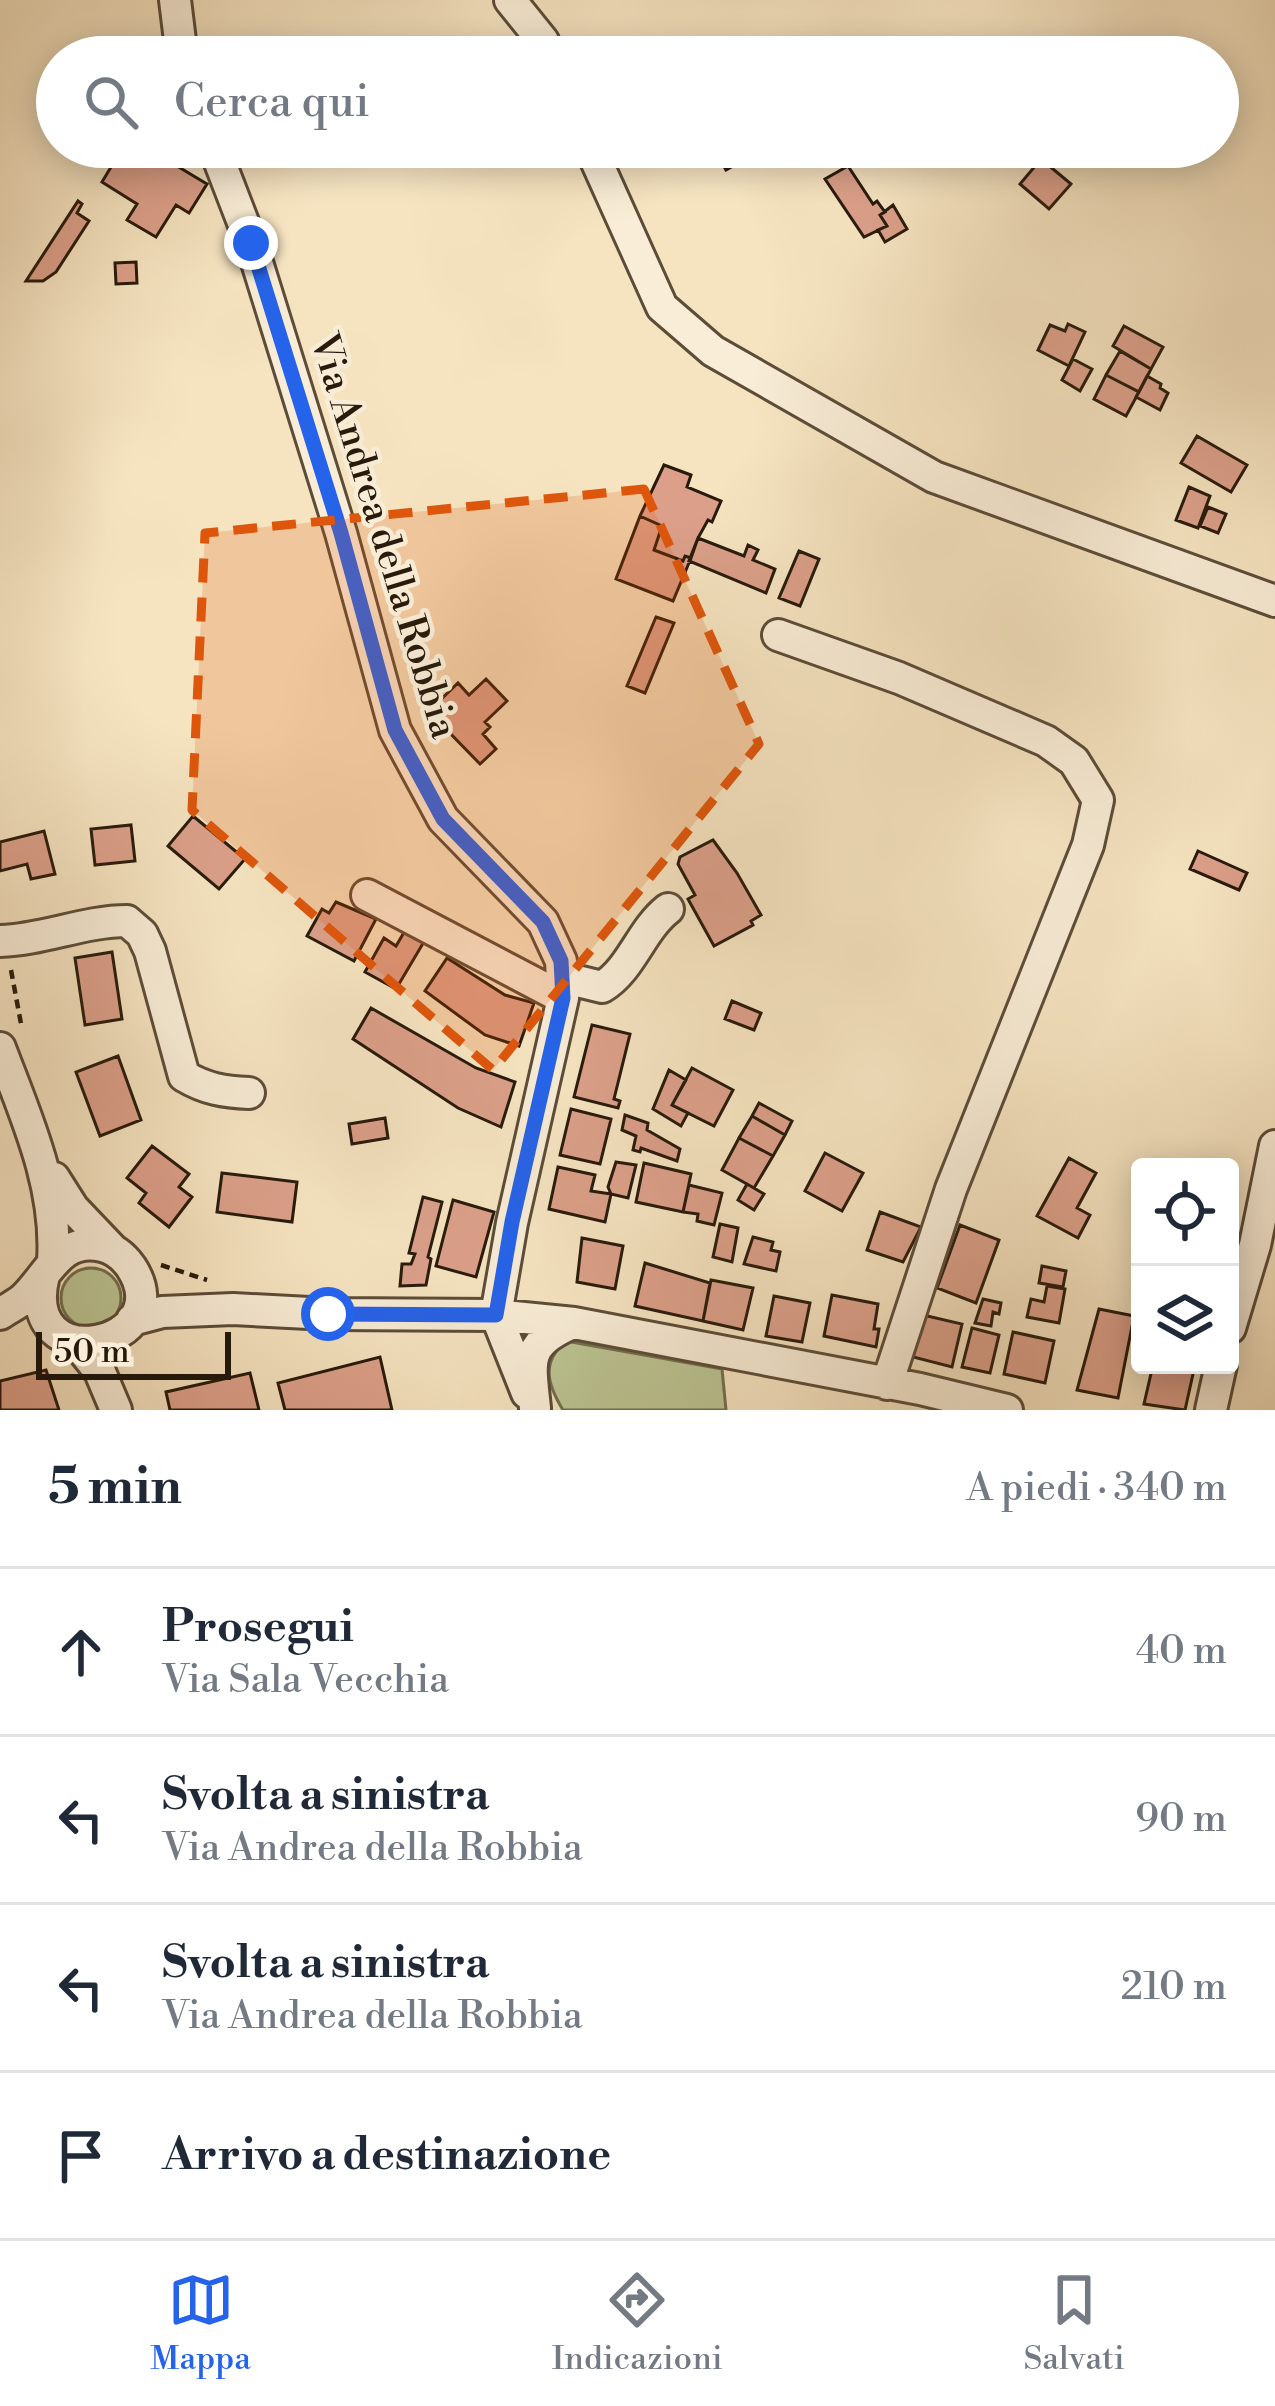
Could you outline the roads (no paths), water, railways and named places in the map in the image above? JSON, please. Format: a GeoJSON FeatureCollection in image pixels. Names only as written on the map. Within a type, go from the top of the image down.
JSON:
{"type":"FeatureCollection","features":[{"type":"Feature","properties":{"kind":"street"},"geometry":{"type":"LineString","coordinates":[[175,0],[179,36]]}},
{"type":"Feature","properties":{"kind":"street"},"geometry":{"type":"LineString","coordinates":[[510,0],[539,36]]}},
{"type":"Feature","properties":{"kind":"street","name":"Via Andrea della Robbia"},"geometry":{"type":"LineString","coordinates":[[222,168],[251,243],[334,511],[395,730],[443,819],[543,922],[564,988]]}},
{"type":"Feature","properties":{"kind":"street"},"geometry":{"type":"LineString","coordinates":[[599,168],[662,308],[713,350],[934,476],[1275,601]]}},
{"type":"Feature","properties":{"kind":"street"},"geometry":{"type":"LineString","coordinates":[[778,635],[899,678],[1046,741],[1074,761],[1098,800],[1088,845],[951,1190],[887,1384]]}},
{"type":"Feature","properties":{"kind":"street"},"geometry":{"type":"LineString","coordinates":[[367,895],[564,988],[602,987],[613,980],[650,922],[668,909]]}},
{"type":"Feature","properties":{"kind":"street"},"geometry":{"type":"LineString","coordinates":[[8,951],[106,921],[127,921],[142,934],[150,951],[184,1076],[221,1091],[249,1093]]}},
{"type":"Feature","properties":{"kind":"street"},"geometry":{"type":"LineString","coordinates":[[535,1409],[496,1315],[564,988]]}},
{"type":"Feature","properties":{"kind":"street"},"geometry":{"type":"LineString","coordinates":[[12,1042],[54,1213],[41,1304],[100,1372],[121,1410]]}},
{"type":"Feature","properties":{"kind":"street"},"geometry":{"type":"LineString","coordinates":[[1239,1298],[1275,1146]]}},
{"type":"Feature","properties":{"kind":"street"},"geometry":{"type":"LineString","coordinates":[[39,1152],[73,1208],[167,1291],[233,1309]]}},
{"type":"Feature","properties":{"kind":"street"},"geometry":{"type":"LineString","coordinates":[[0,1315],[81,1245],[134,1259]]}},
{"type":"Feature","properties":{"kind":"street"},"geometry":{"type":"LineString","coordinates":[[121,1410],[117,1370],[124,1329],[140,1292],[134,1259]]}},
{"type":"Feature","properties":{"kind":"street"},"geometry":{"type":"LineString","coordinates":[[0,1331],[38,1327],[89,1344],[161,1312],[233,1309],[496,1315],[574,1322],[1007,1410]]}},
{"type":"Feature","properties":{"kind":"street"},"geometry":{"type":"LineString","coordinates":[[535,1409],[530,1375],[536,1347],[547,1334],[574,1322]]}},
{"type":"Feature","properties":{"kind":"street"},"geometry":{"type":"LineString","coordinates":[[1211,1410],[1219,1374]]}}]}
